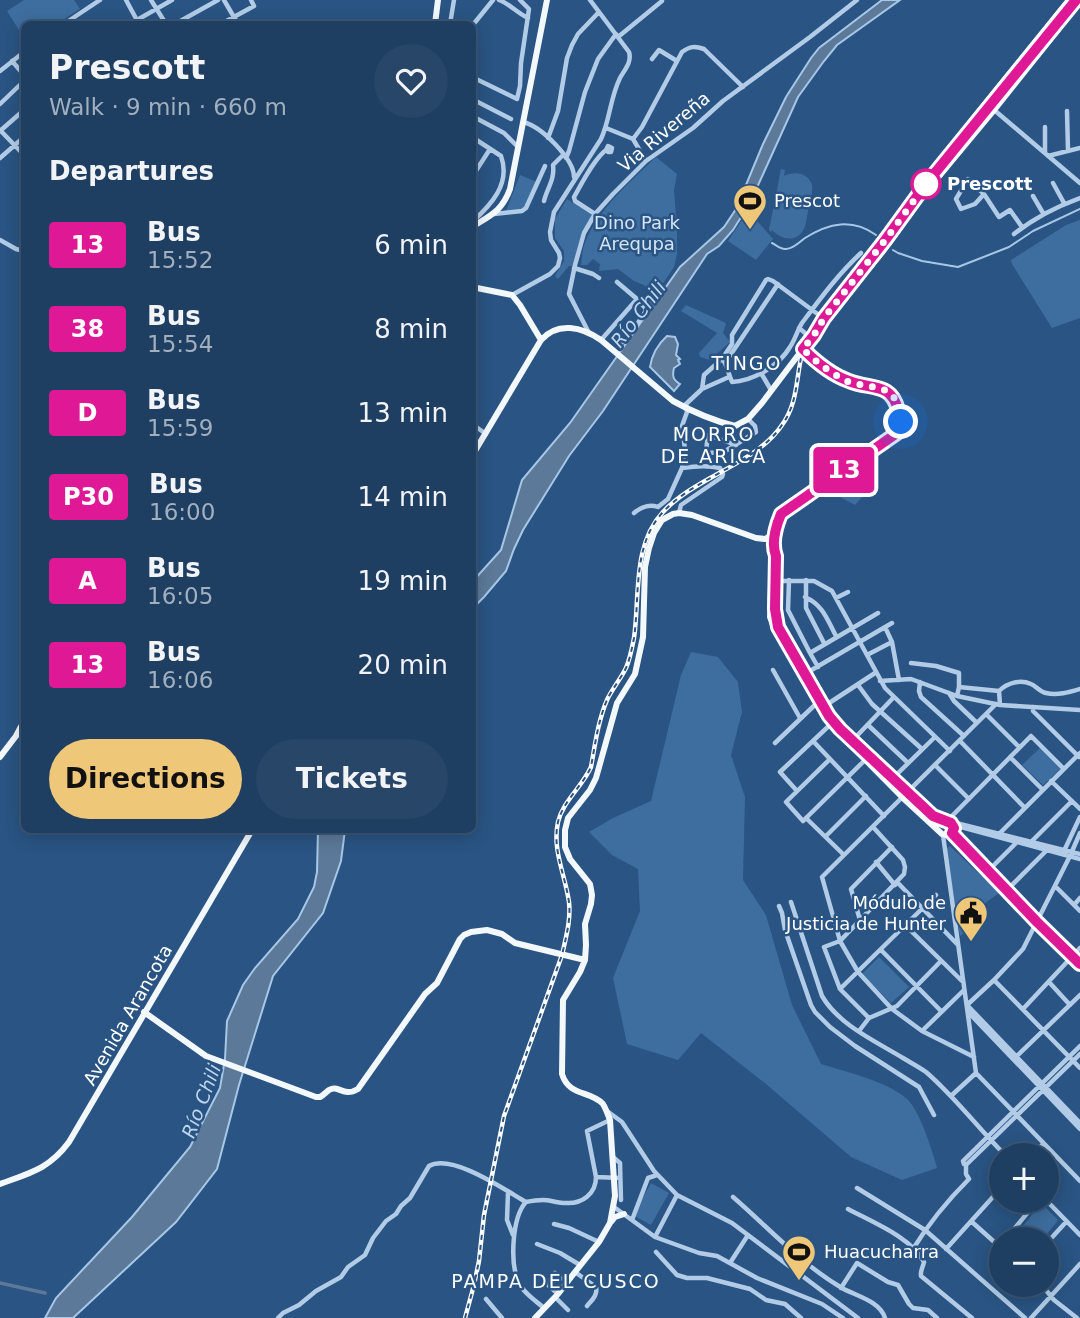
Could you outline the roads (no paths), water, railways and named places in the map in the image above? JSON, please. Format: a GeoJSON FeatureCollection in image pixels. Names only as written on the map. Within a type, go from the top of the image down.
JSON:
{"type":"FeatureCollection","features":[{"type":"Feature","properties":{"kind":"main road"},"geometry":{"type":"LineString","coordinates":[[435,21],[438,0]]}},
{"type":"Feature","properties":{"kind":"main road"},"geometry":{"type":"LineString","coordinates":[[476,224],[501,207],[510,189],[547,0]]}},
{"type":"Feature","properties":{"kind":"main road"},"geometry":{"type":"LineString","coordinates":[[476,450],[541,340],[547,334],[562,329],[588,331],[673,401],[687,409],[736,426],[748,419],[886,242],[926,184],[992,108],[1078,1]]}},
{"type":"Feature","properties":{"kind":"main road"},"geometry":{"type":"LineString","coordinates":[[476,288],[512,295],[541,340]]}},
{"type":"Feature","properties":{"kind":"main road"},"geometry":{"type":"LineString","coordinates":[[803,349],[837,376],[891,394],[896,401],[902,427],[781,514],[778,521],[770,617],[804,675]]}},
{"type":"Feature","properties":{"kind":"main road"},"geometry":{"type":"LineString","coordinates":[[610,1223],[617,1178],[612,1157],[610,1120],[601,1102],[569,1087],[562,1074],[563,1000],[585,960],[586,924],[592,895],[590,884],[570,859],[565,848],[565,830],[568,818],[596,778],[617,703],[635,674],[643,637],[645,566],[654,533],[663,520],[679,513],[692,515],[762,540],[774,550],[775,617],[778,627],[831,723],[905,795],[948,829]]}},
{"type":"Feature","properties":{"kind":"main road"},"geometry":{"type":"LineString","coordinates":[[762,540],[775,534]]}},
{"type":"Feature","properties":{"kind":"main road"},"geometry":{"type":"LineString","coordinates":[[0,757],[21,726]]}},
{"type":"Feature","properties":{"kind":"main road"},"geometry":{"type":"LineString","coordinates":[[867,758],[893,778],[905,795],[948,829],[1032,921],[1037,922],[1080,964]]}},
{"type":"Feature","properties":{"kind":"main road","name":"Avenida Arancota"},"geometry":{"type":"LineString","coordinates":[[0,1184],[41,1169],[63,1151],[250,833]]}},
{"type":"Feature","properties":{"kind":"main road"},"geometry":{"type":"LineString","coordinates":[[144,1012],[198,1051],[220,1062],[316,1097],[323,1097],[330,1088],[352,1093],[364,1082],[425,994],[437,983],[464,935],[487,930],[502,934],[515,943],[585,960]]}},
{"type":"Feature","properties":{"kind":"main road"},"geometry":{"type":"LineString","coordinates":[[535,1318],[568,1282],[615,1217],[624,1214]]}},
{"type":"Feature","properties":{"kind":"street"},"geometry":{"type":"LineString","coordinates":[[71,21],[100,0]]}},
{"type":"Feature","properties":{"kind":"street"},"geometry":{"type":"LineString","coordinates":[[126,0],[137,21]]}},
{"type":"Feature","properties":{"kind":"street"},"geometry":{"type":"LineString","coordinates":[[151,0],[164,21]]}},
{"type":"Feature","properties":{"kind":"street"},"geometry":{"type":"LineString","coordinates":[[139,21],[172,0]]}},
{"type":"Feature","properties":{"kind":"street"},"geometry":{"type":"LineString","coordinates":[[180,21],[218,0]]}},
{"type":"Feature","properties":{"kind":"street"},"geometry":{"type":"LineString","coordinates":[[224,0],[236,21]]}},
{"type":"Feature","properties":{"kind":"street"},"geometry":{"type":"LineString","coordinates":[[227,21],[254,6],[251,0]]}},
{"type":"Feature","properties":{"kind":"street"},"geometry":{"type":"LineString","coordinates":[[450,21],[454,0]]}},
{"type":"Feature","properties":{"kind":"street"},"geometry":{"type":"LineString","coordinates":[[476,21],[493,0]]}},
{"type":"Feature","properties":{"kind":"street"},"geometry":{"type":"LineString","coordinates":[[476,79],[517,99],[529,9],[520,0]]}},
{"type":"Feature","properties":{"kind":"street"},"geometry":{"type":"LineString","coordinates":[[512,295],[550,274],[558,266],[559,253],[551,240],[554,212],[601,139],[619,79],[630,61],[631,56],[590,0]]}},
{"type":"Feature","properties":{"kind":"street"},"geometry":{"type":"LineString","coordinates":[[653,0],[657,5]]}},
{"type":"Feature","properties":{"kind":"street"},"geometry":{"type":"LineString","coordinates":[[544,201],[552,183],[553,165],[569,151],[585,92],[598,59],[617,36],[662,0]]}},
{"type":"Feature","properties":{"kind":"street","name":"Via Rivereña"},"geometry":{"type":"LineString","coordinates":[[588,331],[569,294],[584,233],[595,214],[646,160],[693,128],[723,101],[857,0]]}},
{"type":"Feature","properties":{"kind":"street"},"geometry":{"type":"LineString","coordinates":[[503,1],[528,19]]}},
{"type":"Feature","properties":{"kind":"street"},"geometry":{"type":"LineString","coordinates":[[548,138],[558,111],[572,45],[599,12]]}},
{"type":"Feature","properties":{"kind":"street"},"geometry":{"type":"LineString","coordinates":[[633,139],[682,52],[689,47],[704,49],[743,87]]}},
{"type":"Feature","properties":{"kind":"street"},"geometry":{"type":"LineString","coordinates":[[652,60],[659,50],[677,61]]}},
{"type":"Feature","properties":{"kind":"street"},"geometry":{"type":"LineString","coordinates":[[0,71],[21,54]]}},
{"type":"Feature","properties":{"kind":"street"},"geometry":{"type":"LineString","coordinates":[[12,61],[21,72]]}},
{"type":"Feature","properties":{"kind":"street"},"geometry":{"type":"LineString","coordinates":[[0,104],[21,84]]}},
{"type":"Feature","properties":{"kind":"street"},"geometry":{"type":"LineString","coordinates":[[476,101],[511,119]]}},
{"type":"Feature","properties":{"kind":"street"},"geometry":{"type":"LineString","coordinates":[[992,108],[1080,183]]}},
{"type":"Feature","properties":{"kind":"street"},"geometry":{"type":"LineString","coordinates":[[1067,111],[1068,151]]}},
{"type":"Feature","properties":{"kind":"street"},"geometry":{"type":"LineString","coordinates":[[21,113],[0,131],[21,152]]}},
{"type":"Feature","properties":{"kind":"street"},"geometry":{"type":"LineString","coordinates":[[476,118],[504,133],[518,147]]}},
{"type":"Feature","properties":{"kind":"street"},"geometry":{"type":"LineString","coordinates":[[522,121],[540,130],[548,138],[573,167],[574,179]]}},
{"type":"Feature","properties":{"kind":"street"},"geometry":{"type":"LineString","coordinates":[[1045,127],[1047,155]]}},
{"type":"Feature","properties":{"kind":"street"},"geometry":{"type":"LineString","coordinates":[[606,128],[633,139],[646,160]]}},
{"type":"Feature","properties":{"kind":"street"},"geometry":{"type":"LineString","coordinates":[[0,158],[21,139]]}},
{"type":"Feature","properties":{"kind":"street"},"geometry":{"type":"LineString","coordinates":[[476,140],[501,156],[503,163],[499,192],[476,222]]}},
{"type":"Feature","properties":{"kind":"street"},"geometry":{"type":"LineString","coordinates":[[1047,155],[1080,148]]}},
{"type":"Feature","properties":{"kind":"street"},"geometry":{"type":"LineString","coordinates":[[476,171],[491,149]]}},
{"type":"Feature","properties":{"kind":"street"},"geometry":{"type":"LineString","coordinates":[[595,214],[575,201],[574,197],[601,153],[606,150]]}},
{"type":"Feature","properties":{"kind":"street"},"geometry":{"type":"LineString","coordinates":[[494,214],[522,211],[526,208],[545,166]]}},
{"type":"Feature","properties":{"kind":"street"},"geometry":{"type":"LineString","coordinates":[[984,194],[975,204],[961,209],[956,199],[968,179],[984,194],[999,217],[1010,210],[1023,227]]}},
{"type":"Feature","properties":{"kind":"street"},"geometry":{"type":"LineString","coordinates":[[1054,183],[1064,204]]}},
{"type":"Feature","properties":{"kind":"street"},"geometry":{"type":"LineString","coordinates":[[1033,196],[1044,213]]}},
{"type":"Feature","properties":{"kind":"street"},"geometry":{"type":"LineString","coordinates":[[1014,234],[1044,213],[1080,198]]}},
{"type":"Feature","properties":{"kind":"street"},"geometry":{"type":"LineString","coordinates":[[0,240],[21,250]]}},
{"type":"Feature","properties":{"kind":"street"},"geometry":{"type":"LineString","coordinates":[[826,319],[812,310],[778,284],[768,279],[732,335],[724,361],[732,382],[745,380],[775,365],[789,350],[799,328],[812,310],[861,253]]}},
{"type":"Feature","properties":{"kind":"street"},"geometry":{"type":"LineString","coordinates":[[574,268],[599,278]]}},
{"type":"Feature","properties":{"kind":"street"},"geometry":{"type":"LineString","coordinates":[[617,282],[646,309]]}},
{"type":"Feature","properties":{"kind":"street"},"geometry":{"type":"LineString","coordinates":[[702,389],[704,375],[724,361],[738,345],[778,284]]}},
{"type":"Feature","properties":{"kind":"street"},"geometry":{"type":"LineString","coordinates":[[621,343],[626,341],[655,297]]}},
{"type":"Feature","properties":{"kind":"street"},"geometry":{"type":"LineString","coordinates":[[601,340],[637,299]]}},
{"type":"Feature","properties":{"kind":"street"},"geometry":{"type":"LineString","coordinates":[[799,328],[805,333]]}},
{"type":"Feature","properties":{"kind":"street"},"geometry":{"type":"LineString","coordinates":[[732,342],[738,345]]}},
{"type":"Feature","properties":{"kind":"street"},"geometry":{"type":"LineString","coordinates":[[761,373],[772,390]]}},
{"type":"Feature","properties":{"kind":"street"},"geometry":{"type":"LineString","coordinates":[[634,513],[651,505],[658,507],[668,499],[682,468],[685,449],[682,426],[687,412],[686,404],[702,389],[729,377]]}},
{"type":"Feature","properties":{"kind":"street"},"geometry":{"type":"LineString","coordinates":[[736,445],[708,435],[706,451],[723,452],[736,445],[756,432],[755,426],[748,419]]}},
{"type":"Feature","properties":{"kind":"street"},"geometry":{"type":"LineString","coordinates":[[476,427],[486,434]]}},
{"type":"Feature","properties":{"kind":"street"},"geometry":{"type":"LineString","coordinates":[[679,513],[681,505],[723,474],[720,468],[712,466],[682,468]]}},
{"type":"Feature","properties":{"kind":"street"},"geometry":{"type":"LineString","coordinates":[[776,580],[814,581],[832,591],[885,688],[950,751]]}},
{"type":"Feature","properties":{"kind":"street"},"geometry":{"type":"LineString","coordinates":[[789,580],[788,610],[818,667]]}},
{"type":"Feature","properties":{"kind":"street"},"geometry":{"type":"LineString","coordinates":[[806,580],[806,608],[824,643]]}},
{"type":"Feature","properties":{"kind":"street"},"geometry":{"type":"LineString","coordinates":[[836,598],[848,592]]}},
{"type":"Feature","properties":{"kind":"street"},"geometry":{"type":"LineString","coordinates":[[805,597],[821,607],[836,636]]}},
{"type":"Feature","properties":{"kind":"street"},"geometry":{"type":"LineString","coordinates":[[810,653],[878,613]]}},
{"type":"Feature","properties":{"kind":"street"},"geometry":{"type":"LineString","coordinates":[[804,675],[892,623]]}},
{"type":"Feature","properties":{"kind":"street"},"geometry":{"type":"LineString","coordinates":[[885,627],[892,642],[899,680]]}},
{"type":"Feature","properties":{"kind":"street"},"geometry":{"type":"LineString","coordinates":[[867,655],[892,642]]}},
{"type":"Feature","properties":{"kind":"street"},"geometry":{"type":"LineString","coordinates":[[911,663],[936,666],[959,673],[957,695]]}},
{"type":"Feature","properties":{"kind":"street"},"geometry":{"type":"LineString","coordinates":[[773,670],[800,718]]}},
{"type":"Feature","properties":{"kind":"street"},"geometry":{"type":"LineString","coordinates":[[775,743],[820,703],[876,673]]}},
{"type":"Feature","properties":{"kind":"street"},"geometry":{"type":"LineString","coordinates":[[880,681],[911,679],[949,693],[998,704],[1080,710]]}},
{"type":"Feature","properties":{"kind":"street"},"geometry":{"type":"LineString","coordinates":[[920,682],[921,697],[1025,808]]}},
{"type":"Feature","properties":{"kind":"street"},"geometry":{"type":"LineString","coordinates":[[959,687],[999,691],[1008,685],[1021,682],[1029,683],[1044,693],[1063,694],[1080,689]]}},
{"type":"Feature","properties":{"kind":"street"},"geometry":{"type":"LineString","coordinates":[[858,685],[872,705],[922,749]]}},
{"type":"Feature","properties":{"kind":"street"},"geometry":{"type":"LineString","coordinates":[[974,1057],[922,1031],[892,1009],[858,972],[840,941],[822,877],[998,704],[999,691]]}},
{"type":"Feature","properties":{"kind":"street"},"geometry":{"type":"LineString","coordinates":[[949,693],[977,723]]}},
{"type":"Feature","properties":{"kind":"street"},"geometry":{"type":"LineString","coordinates":[[851,742],[894,697]]}},
{"type":"Feature","properties":{"kind":"street"},"geometry":{"type":"LineString","coordinates":[[998,835],[1079,755],[1033,711],[1033,707]]}},
{"type":"Feature","properties":{"kind":"street"},"geometry":{"type":"LineString","coordinates":[[986,714],[1019,747]]}},
{"type":"Feature","properties":{"kind":"street"},"geometry":{"type":"LineString","coordinates":[[797,791],[780,772],[831,723]]}},
{"type":"Feature","properties":{"kind":"street"},"geometry":{"type":"LineString","coordinates":[[868,725],[908,763]]}},
{"type":"Feature","properties":{"kind":"street"},"geometry":{"type":"LineString","coordinates":[[1042,1143],[976,1073],[944,847],[948,829],[969,799],[1031,736],[1064,769]]}},
{"type":"Feature","properties":{"kind":"street"},"geometry":{"type":"LineString","coordinates":[[893,778],[935,737]]}},
{"type":"Feature","properties":{"kind":"street"},"geometry":{"type":"LineString","coordinates":[[813,741],[884,816]]}},
{"type":"Feature","properties":{"kind":"street"},"geometry":{"type":"LineString","coordinates":[[1010,757],[1043,790]]}},
{"type":"Feature","properties":{"kind":"street"},"geometry":{"type":"LineString","coordinates":[[805,819],[867,758]]}},
{"type":"Feature","properties":{"kind":"street"},"geometry":{"type":"LineString","coordinates":[[830,759],[786,802],[844,855]]}},
{"type":"Feature","properties":{"kind":"street"},"geometry":{"type":"LineString","coordinates":[[935,765],[969,799]]}},
{"type":"Feature","properties":{"kind":"street"},"geometry":{"type":"LineString","coordinates":[[1051,781],[1080,809]]}},
{"type":"Feature","properties":{"kind":"street"},"geometry":{"type":"LineString","coordinates":[[826,836],[866,796]]}},
{"type":"Feature","properties":{"kind":"street"},"geometry":{"type":"LineString","coordinates":[[1031,842],[1072,801]]}},
{"type":"Feature","properties":{"kind":"street"},"geometry":{"type":"LineString","coordinates":[[967,1005],[1023,949],[1071,854],[1080,817]]}},
{"type":"Feature","properties":{"kind":"street"},"geometry":{"type":"LineString","coordinates":[[869,1018],[840,989],[824,947],[840,941],[904,874],[903,860],[873,827]]}},
{"type":"Feature","properties":{"kind":"street"},"geometry":{"type":"LineString","coordinates":[[948,829],[961,827],[1031,842],[1064,853]]}},
{"type":"Feature","properties":{"kind":"street"},"geometry":{"type":"LineString","coordinates":[[1064,853],[1078,831]]}},
{"type":"Feature","properties":{"kind":"street"},"geometry":{"type":"LineString","coordinates":[[998,835],[1080,857]]}},
{"type":"Feature","properties":{"kind":"street"},"geometry":{"type":"LineString","coordinates":[[986,873],[1017,842]]}},
{"type":"Feature","properties":{"kind":"street"},"geometry":{"type":"LineString","coordinates":[[860,920],[851,889],[892,847]]}},
{"type":"Feature","properties":{"kind":"street"},"geometry":{"type":"LineString","coordinates":[[1005,892],[1047,850]]}},
{"type":"Feature","properties":{"kind":"street"},"geometry":{"type":"LineString","coordinates":[[876,862],[958,946]]}},
{"type":"Feature","properties":{"kind":"street"},"geometry":{"type":"LineString","coordinates":[[1055,886],[1080,911]]}},
{"type":"Feature","properties":{"kind":"street"},"geometry":{"type":"LineString","coordinates":[[840,989],[936,895]]}},
{"type":"Feature","properties":{"kind":"street"},"geometry":{"type":"LineString","coordinates":[[1074,905],[1080,898]]}},
{"type":"Feature","properties":{"kind":"street"},"geometry":{"type":"LineString","coordinates":[[791,902],[825,1002],[859,1031],[924,1071],[992,1143]]}},
{"type":"Feature","properties":{"kind":"street"},"geometry":{"type":"LineString","coordinates":[[779,906],[815,1012],[855,1046],[919,1087],[934,1115]]}},
{"type":"Feature","properties":{"kind":"street"},"geometry":{"type":"LineString","coordinates":[[905,925],[964,982]]}},
{"type":"Feature","properties":{"kind":"street"},"geometry":{"type":"LineString","coordinates":[[946,933],[956,925]]}},
{"type":"Feature","properties":{"kind":"street"},"geometry":{"type":"LineString","coordinates":[[1023,1009],[1080,948]]}},
{"type":"Feature","properties":{"kind":"street"},"geometry":{"type":"LineString","coordinates":[[880,950],[941,1011]]}},
{"type":"Feature","properties":{"kind":"street"},"geometry":{"type":"LineString","coordinates":[[859,1031],[869,1018],[892,1009],[941,961]]}},
{"type":"Feature","properties":{"kind":"street"},"geometry":{"type":"LineString","coordinates":[[994,980],[1080,1068]]}},
{"type":"Feature","properties":{"kind":"street"},"geometry":{"type":"LineString","coordinates":[[1049,982],[1070,1005]]}},
{"type":"Feature","properties":{"kind":"street"},"geometry":{"type":"LineString","coordinates":[[922,1031],[965,989]]}},
{"type":"Feature","properties":{"kind":"street"},"geometry":{"type":"LineString","coordinates":[[1015,1059],[1080,995]]}},
{"type":"Feature","properties":{"kind":"street"},"geometry":{"type":"LineString","coordinates":[[967,1005],[1015,1059]]}},
{"type":"Feature","properties":{"kind":"street"},"geometry":{"type":"LineString","coordinates":[[968,1012],[1080,1129]]}},
{"type":"Feature","properties":{"kind":"street"},"geometry":{"type":"LineString","coordinates":[[914,1249],[925,1230],[969,1179],[963,1161],[989,1140],[1071,1059],[1080,1046]]}},
{"type":"Feature","properties":{"kind":"street"},"geometry":{"type":"LineString","coordinates":[[1071,1059],[1080,1054]]}},
{"type":"Feature","properties":{"kind":"street"},"geometry":{"type":"LineString","coordinates":[[952,1095],[976,1073]]}},
{"type":"Feature","properties":{"kind":"street"},"geometry":{"type":"LineString","coordinates":[[1042,1087],[1080,1123]]}},
{"type":"Feature","properties":{"kind":"street"},"geometry":{"type":"LineString","coordinates":[[606,1111],[622,1122],[657,1175],[677,1195],[732,1223],[858,1318]]}},
{"type":"Feature","properties":{"kind":"street"},"geometry":{"type":"LineString","coordinates":[[278,1318],[341,1277],[348,1267],[365,1255],[373,1238],[410,1198],[429,1166],[434,1164],[451,1164],[464,1169],[526,1202],[579,1202],[592,1193],[596,1185],[587,1131],[610,1120]]}},
{"type":"Feature","properties":{"kind":"street"},"geometry":{"type":"LineString","coordinates":[[1059,1160],[1080,1181]]}},
{"type":"Feature","properties":{"kind":"street"},"geometry":{"type":"LineString","coordinates":[[632,1220],[648,1178],[657,1175]]}},
{"type":"Feature","properties":{"kind":"street"},"geometry":{"type":"LineString","coordinates":[[596,1177],[617,1178],[621,1200]]}},
{"type":"Feature","properties":{"kind":"street"},"geometry":{"type":"LineString","coordinates":[[857,1188],[925,1230],[1025,1318]]}},
{"type":"Feature","properties":{"kind":"street"},"geometry":{"type":"LineString","coordinates":[[508,1192],[507,1220],[513,1236],[517,1279],[544,1308]]}},
{"type":"Feature","properties":{"kind":"street"},"geometry":{"type":"LineString","coordinates":[[655,1237],[677,1195]]}},
{"type":"Feature","properties":{"kind":"street"},"geometry":{"type":"LineString","coordinates":[[733,1197],[787,1248],[841,1288],[874,1304],[883,1312],[885,1318]]}},
{"type":"Feature","properties":{"kind":"street"},"geometry":{"type":"LineString","coordinates":[[513,1236],[519,1212],[526,1202]]}},
{"type":"Feature","properties":{"kind":"street"},"geometry":{"type":"LineString","coordinates":[[946,1250],[989,1202]]}},
{"type":"Feature","properties":{"kind":"street"},"geometry":{"type":"LineString","coordinates":[[614,1207],[655,1237],[699,1253],[718,1256],[757,1278],[822,1304],[844,1318]]}},
{"type":"Feature","properties":{"kind":"street"},"geometry":{"type":"LineString","coordinates":[[848,1209],[899,1236],[914,1249],[924,1262],[921,1276],[972,1318]]}},
{"type":"Feature","properties":{"kind":"street"},"geometry":{"type":"LineString","coordinates":[[1016,1227],[1027,1213]]}},
{"type":"Feature","properties":{"kind":"street"},"geometry":{"type":"LineString","coordinates":[[1058,1213],[1080,1235]]}},
{"type":"Feature","properties":{"kind":"street"},"geometry":{"type":"LineString","coordinates":[[972,1222],[989,1237]]}},
{"type":"Feature","properties":{"kind":"street"},"geometry":{"type":"LineString","coordinates":[[1059,1230],[1066,1222]]}},
{"type":"Feature","properties":{"kind":"street"},"geometry":{"type":"LineString","coordinates":[[554,1224],[599,1242]]}},
{"type":"Feature","properties":{"kind":"street"},"geometry":{"type":"LineString","coordinates":[[730,1263],[748,1235]]}},
{"type":"Feature","properties":{"kind":"street"},"geometry":{"type":"LineString","coordinates":[[537,1244],[580,1265]]}},
{"type":"Feature","properties":{"kind":"street"},"geometry":{"type":"LineString","coordinates":[[656,1252],[677,1275],[708,1278],[750,1289],[765,1300],[785,1304],[801,1318]]}},
{"type":"Feature","properties":{"kind":"street"},"geometry":{"type":"LineString","coordinates":[[841,1288],[857,1263],[898,1285],[913,1308],[928,1310],[937,1318]]}},
{"type":"Feature","properties":{"kind":"street"},"geometry":{"type":"LineString","coordinates":[[1059,1287],[1080,1264]]}},
{"type":"Feature","properties":{"kind":"street"},"geometry":{"type":"LineString","coordinates":[[575,1272],[596,1287],[596,1296],[587,1306]]}},
{"type":"Feature","properties":{"kind":"street"},"geometry":{"type":"LineString","coordinates":[[568,1282],[555,1273],[547,1284],[568,1310]]}},
{"type":"Feature","properties":{"kind":"street"},"geometry":{"type":"LineString","coordinates":[[1031,1318],[1050,1297]]}},
{"type":"Feature","properties":{"kind":"street"},"geometry":{"type":"LineString","coordinates":[[1052,1297],[1077,1318]]}},
{"type":"Feature","properties":{"kind":"street"},"geometry":{"type":"LineString","coordinates":[[486,1299],[502,1318]]}},
{"type":"Feature","properties":{"kind":"waterway"},"geometry":{"type":"LineString","coordinates":[[893,250],[922,261],[958,267],[1009,247],[1033,231],[1080,209]]}},
{"type":"Feature","properties":{"kind":"waterway"},"geometry":{"type":"LineString","coordinates":[[772,243],[782,249],[789,249],[814,233],[840,224],[858,226],[876,235]]}},
{"type":"Feature","properties":{"kind":"waterway"},"geometry":{"type":"LineString","coordinates":[[0,1283],[45,1293]]}},
{"type":"Feature","properties":{"kind":"railway"},"geometry":{"type":"LineString","coordinates":[[465,1318],[479,1261],[484,1215],[504,1116],[562,955],[568,928],[569,902],[558,852],[558,822],[564,807],[591,767],[604,708],[629,661],[634,638],[639,572],[646,540],[653,525],[676,500],[757,450],[782,425],[793,402],[801,356],[815,327],[881,236],[1068,0]]}},
{"type":"Feature","properties":{"kind":"place","name":"Prescott"},"geometry":{"type":"Point","coordinates":[926,184]}},
{"type":"Feature","properties":{"kind":"place","name":"Prescot"},"geometry":{"type":"Point","coordinates":[750,231]}},
{"type":"Feature","properties":{"kind":"place","name":"Módulo de Justicia de Hunter"},"geometry":{"type":"Point","coordinates":[971,943]}},
{"type":"Feature","properties":{"kind":"place","name":"Huacucharra"},"geometry":{"type":"Point","coordinates":[799,1282]}},
{"type":"Feature","properties":{"kind":"district","name":"TINGO"},"geometry":{"type":"Point","coordinates":[747,363]}},
{"type":"Feature","properties":{"kind":"district","name":"MORRO DE ARICA"},"geometry":{"type":"Point","coordinates":[714,445]}},
{"type":"Feature","properties":{"kind":"district","name":"PAMPA DEL CUSCO"},"geometry":{"type":"Point","coordinates":[556,1281]}},
{"type":"Feature","properties":{"kind":"park label","name":"Dino Park Arequpa"},"geometry":{"type":"Point","coordinates":[637,234]}},
{"type":"Feature","properties":{"kind":"water label","name":"Río Chili"},"geometry":{"type":"Point","coordinates":[638,314]}},
{"type":"Feature","properties":{"kind":"water label","name":"Río Chili"},"geometry":{"type":"Point","coordinates":[201,1101]}}]}
